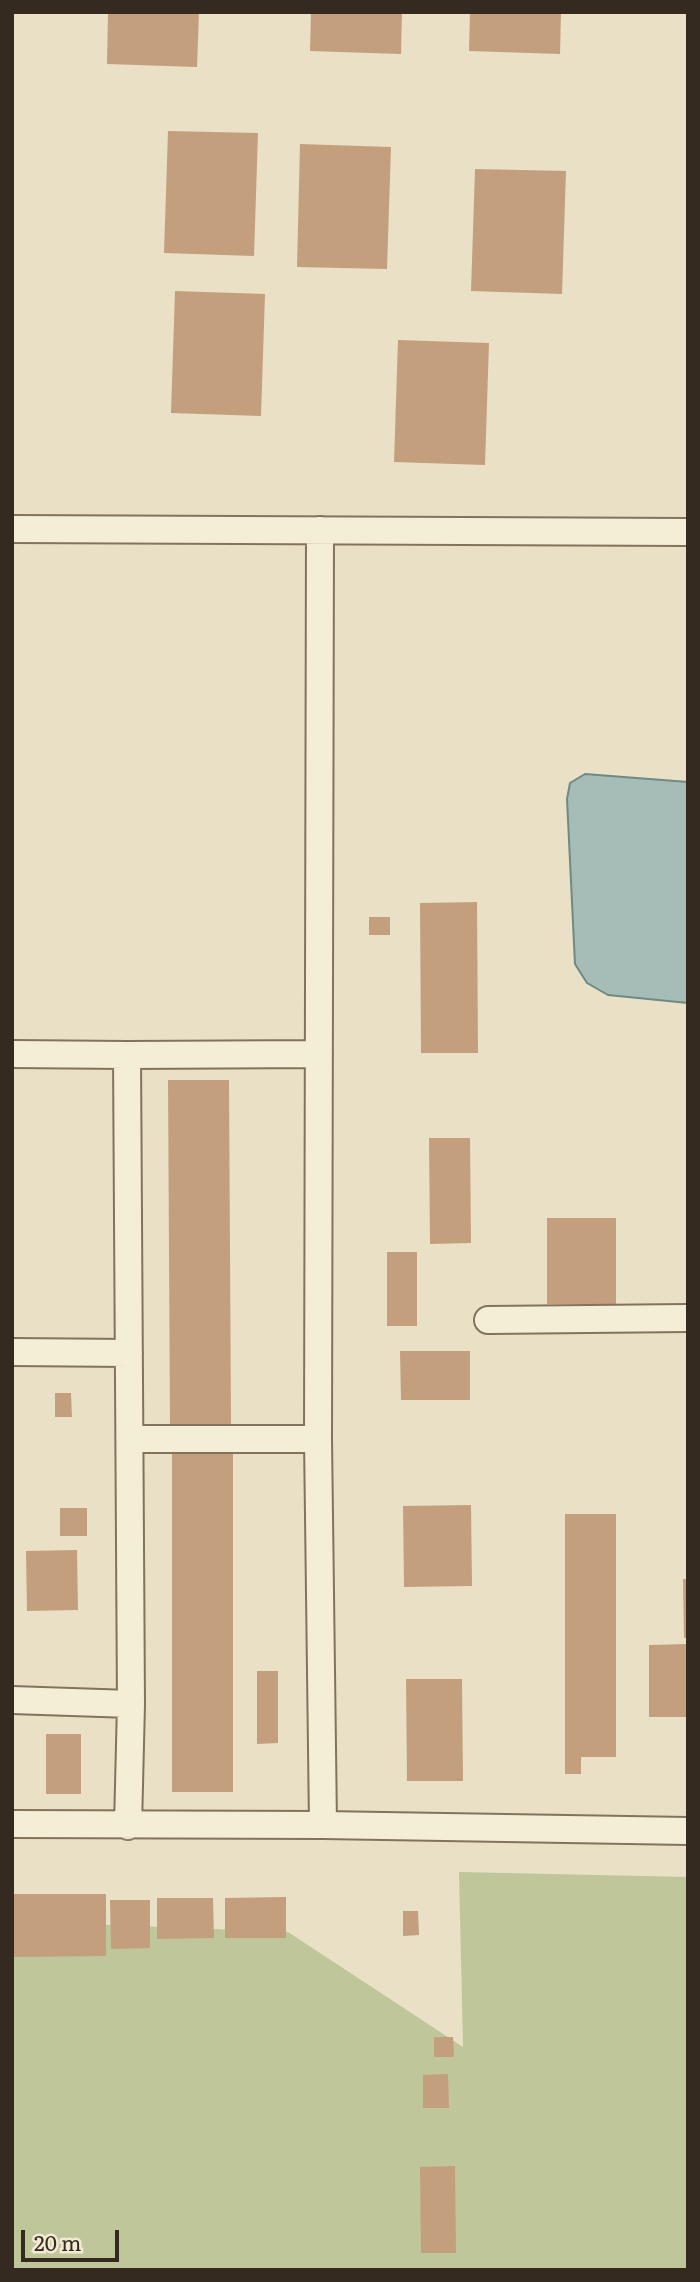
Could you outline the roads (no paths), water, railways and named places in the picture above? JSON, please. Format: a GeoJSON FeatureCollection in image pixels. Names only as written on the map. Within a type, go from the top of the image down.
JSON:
{"type":"FeatureCollection","features":[{"type":"Feature","properties":{"kind":"street"},"geometry":{"type":"LineString","coordinates":[[12,529],[688,532]]}},
{"type":"Feature","properties":{"kind":"street"},"geometry":{"type":"LineString","coordinates":[[320,530],[318,1439],[323,1825]]}},
{"type":"Feature","properties":{"kind":"street"},"geometry":{"type":"LineString","coordinates":[[12,1054],[319,1054]]}},
{"type":"Feature","properties":{"kind":"street"},"geometry":{"type":"LineString","coordinates":[[127,1055],[131,1704],[128,1826]]}},
{"type":"Feature","properties":{"kind":"street"},"geometry":{"type":"LineString","coordinates":[[488,1320],[688,1318]]}},
{"type":"Feature","properties":{"kind":"street"},"geometry":{"type":"LineString","coordinates":[[12,1352],[129,1353]]}},
{"type":"Feature","properties":{"kind":"street"},"geometry":{"type":"LineString","coordinates":[[130,1439],[318,1439]]}},
{"type":"Feature","properties":{"kind":"street"},"geometry":{"type":"LineString","coordinates":[[12,1700],[131,1704]]}},
{"type":"Feature","properties":{"kind":"street"},"geometry":{"type":"LineString","coordinates":[[12,1824],[323,1825],[688,1831]]}},
{"type":"Feature","properties":{"kind":"water"},"geometry":{"type":"Polygon","coordinates":[[[585,774],[688,782],[688,1003],[608,995],[587,983],[575,964],[567,799],[570,783],[585,774]]]}}]}
